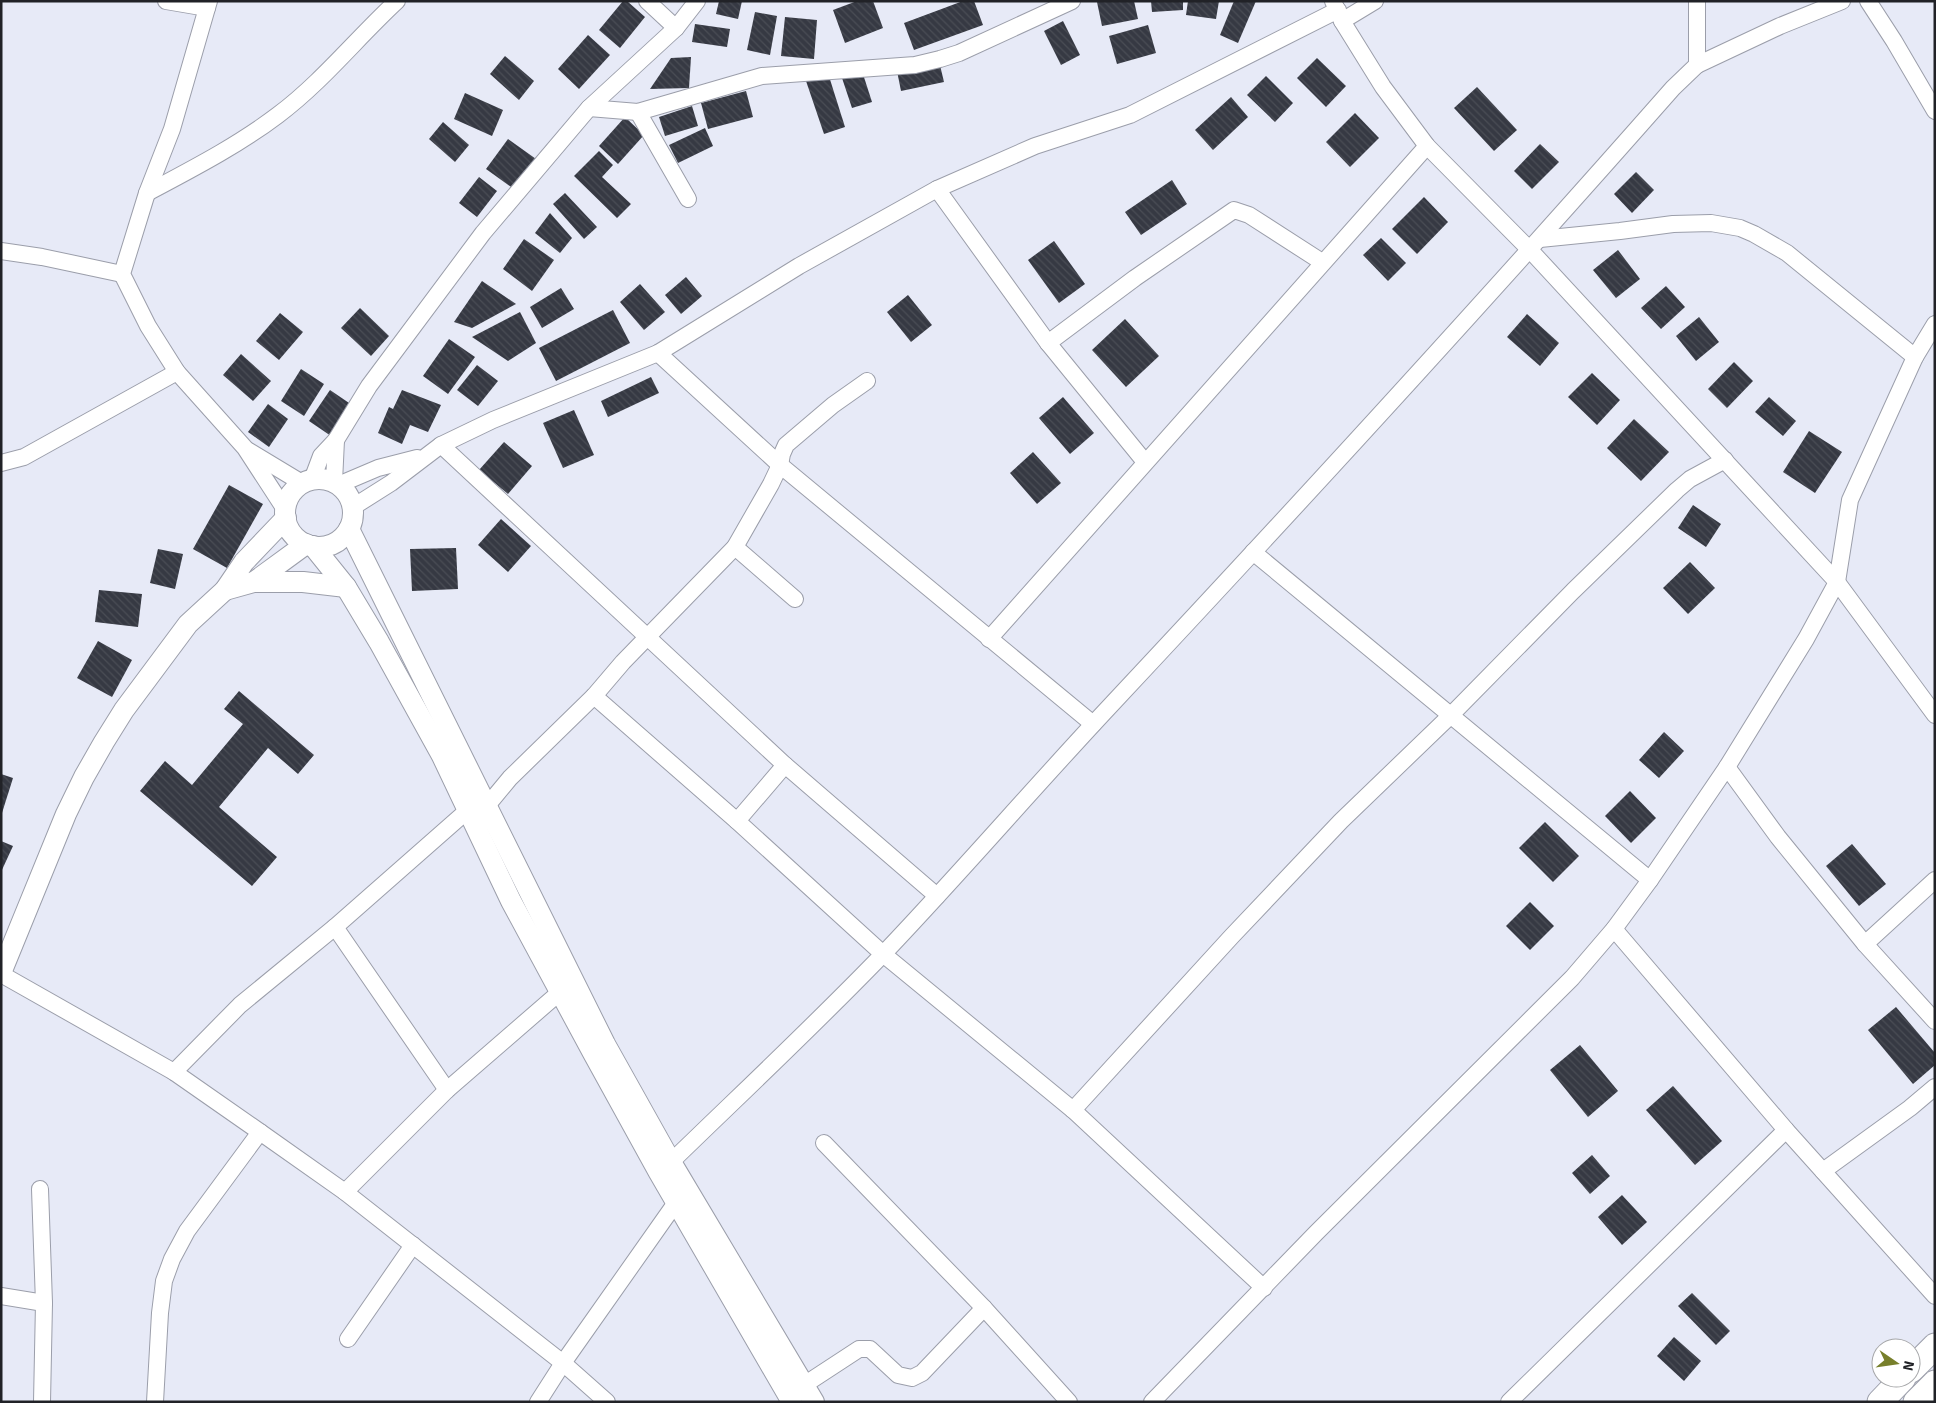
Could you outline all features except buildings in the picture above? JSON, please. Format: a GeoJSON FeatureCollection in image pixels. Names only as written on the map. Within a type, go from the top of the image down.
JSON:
{"type":"FeatureCollection","features":[{"type":"Feature","properties":{"kind":"main road"},"geometry":{"type":"LineString","coordinates":[[1921,1360],[1935,1346]]}},
{"type":"Feature","properties":{"kind":"main road"},"geometry":{"type":"LineString","coordinates":[[1916,1402],[1935,1383]]}},
{"type":"Feature","properties":{"kind":"main road"},"geometry":{"type":"LineString","coordinates":[[1880,1402],[1893,1388]]}},
{"type":"Feature","properties":{"kind":"street"},"geometry":{"type":"LineString","coordinates":[[166,1],[208,5],[172,129],[147,193],[122,274],[148,326],[177,372],[244,448],[286,514]]}},
{"type":"Feature","properties":{"kind":"street"},"geometry":{"type":"LineString","coordinates":[[147,193],[214,157],[279,114],[310,87],[397,1]]}},
{"type":"Feature","properties":{"kind":"street"},"geometry":{"type":"LineString","coordinates":[[647,1],[676,28]]}},
{"type":"Feature","properties":{"kind":"street"},"geometry":{"type":"LineString","coordinates":[[450,752],[346,588],[310,545],[296,537],[289,528],[286,514],[288,500],[294,491],[307,481],[322,456],[336,440],[370,386],[483,233],[589,108],[676,28],[697,1]]}},
{"type":"Feature","properties":{"kind":"street"},"geometry":{"type":"LineString","coordinates":[[589,108],[638,112],[762,76],[850,68],[915,65],[940,59],[1072,1]]}},
{"type":"Feature","properties":{"kind":"street"},"geometry":{"type":"LineString","coordinates":[[353,508],[391,483],[441,445],[493,420],[658,353],[799,266],[937,189],[1034,146],[1130,115],[1338,11],[1375,1]]}},
{"type":"Feature","properties":{"kind":"street"},"geometry":{"type":"LineString","coordinates":[[1697,1],[1697,65]]}},
{"type":"Feature","properties":{"kind":"street"},"geometry":{"type":"LineString","coordinates":[[665,1167],[883,954],[1535,245],[1673,88],[1697,65],[1780,26],[1842,1]]}},
{"type":"Feature","properties":{"kind":"street"},"geometry":{"type":"LineString","coordinates":[[1868,1],[1935,111]]}},
{"type":"Feature","properties":{"kind":"street"},"geometry":{"type":"LineString","coordinates":[[1338,11],[1383,87],[1427,146],[1535,245],[1725,460],[1837,582],[1935,715]]}},
{"type":"Feature","properties":{"kind":"street"},"geometry":{"type":"LineString","coordinates":[[638,112],[688,199]]}},
{"type":"Feature","properties":{"kind":"street"},"geometry":{"type":"LineString","coordinates":[[989,639],[1427,146]]}},
{"type":"Feature","properties":{"kind":"street"},"geometry":{"type":"LineString","coordinates":[[937,189],[1048,343],[1145,462]]}},
{"type":"Feature","properties":{"kind":"street"},"geometry":{"type":"LineString","coordinates":[[1048,343],[1135,278],[1234,210],[1249,215],[1322,262]]}},
{"type":"Feature","properties":{"kind":"street"},"geometry":{"type":"LineString","coordinates":[[1535,245],[1673,224],[1711,223],[1740,228],[1787,253],[1915,357]]}},
{"type":"Feature","properties":{"kind":"street"},"geometry":{"type":"LineString","coordinates":[[1,251],[122,274]]}},
{"type":"Feature","properties":{"kind":"street"},"geometry":{"type":"LineString","coordinates":[[1152,1402],[1316,1233],[1572,978],[1614,929],[1650,880],[1727,767],[1806,639],[1837,582],[1850,500],[1915,357],[1935,324]]}},
{"type":"Feature","properties":{"kind":"street"},"geometry":{"type":"LineString","coordinates":[[658,353],[780,466],[1093,724]]}},
{"type":"Feature","properties":{"kind":"street"},"geometry":{"type":"LineString","coordinates":[[1,463],[24,457],[177,372]]}},
{"type":"Feature","properties":{"kind":"street"},"geometry":{"type":"LineString","coordinates":[[174,1072],[240,1005],[477,808],[594,696],[735,547],[780,466],[786,445],[833,405],[867,381]]}},
{"type":"Feature","properties":{"kind":"street"},"geometry":{"type":"LineString","coordinates":[[336,440],[336,483]]}},
{"type":"Feature","properties":{"kind":"street"},"geometry":{"type":"LineString","coordinates":[[441,445],[785,765],[937,896]]}},
{"type":"Feature","properties":{"kind":"street"},"geometry":{"type":"LineString","coordinates":[[244,448],[307,481],[323,479],[336,483],[350,497],[353,508],[353,518],[342,538],[332,544],[310,545],[254,582]]}},
{"type":"Feature","properties":{"kind":"street"},"geometry":{"type":"LineString","coordinates":[[336,483],[378,468],[427,455]]}},
{"type":"Feature","properties":{"kind":"street"},"geometry":{"type":"LineString","coordinates":[[1073,1110],[1232,936],[1342,821],[1677,490],[1690,479],[1725,460]]}},
{"type":"Feature","properties":{"kind":"street"},"geometry":{"type":"LineString","coordinates":[[286,514],[244,562],[225,590],[188,624],[124,710],[99,751],[66,814],[7,944],[1,974],[174,1072],[345,1192],[563,1363],[607,1402]]}},
{"type":"Feature","properties":{"kind":"street"},"geometry":{"type":"LineString","coordinates":[[348,529],[477,808],[599,1048],[681,1195],[792,1402]]}},
{"type":"Feature","properties":{"kind":"street"},"geometry":{"type":"LineString","coordinates":[[735,547],[795,599]]}},
{"type":"Feature","properties":{"kind":"street"},"geometry":{"type":"LineString","coordinates":[[1253,552],[1650,880]]}},
{"type":"Feature","properties":{"kind":"street"},"geometry":{"type":"LineString","coordinates":[[225,590],[254,582],[303,582],[346,588]]}},
{"type":"Feature","properties":{"kind":"street"},"geometry":{"type":"LineString","coordinates":[[594,696],[737,821],[883,954],[1073,1110],[1264,1288]]}},
{"type":"Feature","properties":{"kind":"street"},"geometry":{"type":"LineString","coordinates":[[737,821],[785,765]]}},
{"type":"Feature","properties":{"kind":"street"},"geometry":{"type":"LineString","coordinates":[[1727,767],[1778,837],[1865,944],[1935,1021]]}},
{"type":"Feature","properties":{"kind":"street"},"geometry":{"type":"LineString","coordinates":[[477,808],[511,901],[560,992],[599,1048]]}},
{"type":"Feature","properties":{"kind":"street"},"geometry":{"type":"LineString","coordinates":[[1865,944],[1935,880]]}},
{"type":"Feature","properties":{"kind":"street"},"geometry":{"type":"LineString","coordinates":[[335,927],[447,1090]]}},
{"type":"Feature","properties":{"kind":"street"},"geometry":{"type":"LineString","coordinates":[[1614,929],[1786,1130],[1935,1296]]}},
{"type":"Feature","properties":{"kind":"street"},"geometry":{"type":"LineString","coordinates":[[345,1192],[447,1090],[560,992]]}},
{"type":"Feature","properties":{"kind":"street"},"geometry":{"type":"LineString","coordinates":[[1823,1171],[1910,1108],[1935,1087]]}},
{"type":"Feature","properties":{"kind":"street"},"geometry":{"type":"LineString","coordinates":[[1509,1402],[1786,1130]]}},
{"type":"Feature","properties":{"kind":"street"},"geometry":{"type":"LineString","coordinates":[[155,1402],[160,1313],[164,1281],[172,1259],[187,1231],[260,1132]]}},
{"type":"Feature","properties":{"kind":"street"},"geometry":{"type":"LineString","coordinates":[[824,1143],[984,1308],[1068,1402]]}},
{"type":"Feature","properties":{"kind":"street"},"geometry":{"type":"LineString","coordinates":[[40,1189],[44,1303],[42,1402]]}},
{"type":"Feature","properties":{"kind":"street"},"geometry":{"type":"LineString","coordinates":[[538,1402],[563,1363],[681,1195]]}},
{"type":"Feature","properties":{"kind":"street"},"geometry":{"type":"LineString","coordinates":[[681,1195],[809,1393],[859,1349],[870,1349],[898,1375],[912,1378],[922,1373],[984,1308]]}},
{"type":"Feature","properties":{"kind":"street"},"geometry":{"type":"LineString","coordinates":[[348,1339],[414,1245]]}},
{"type":"Feature","properties":{"kind":"street"},"geometry":{"type":"LineString","coordinates":[[1,1296],[44,1303]]}}]}
